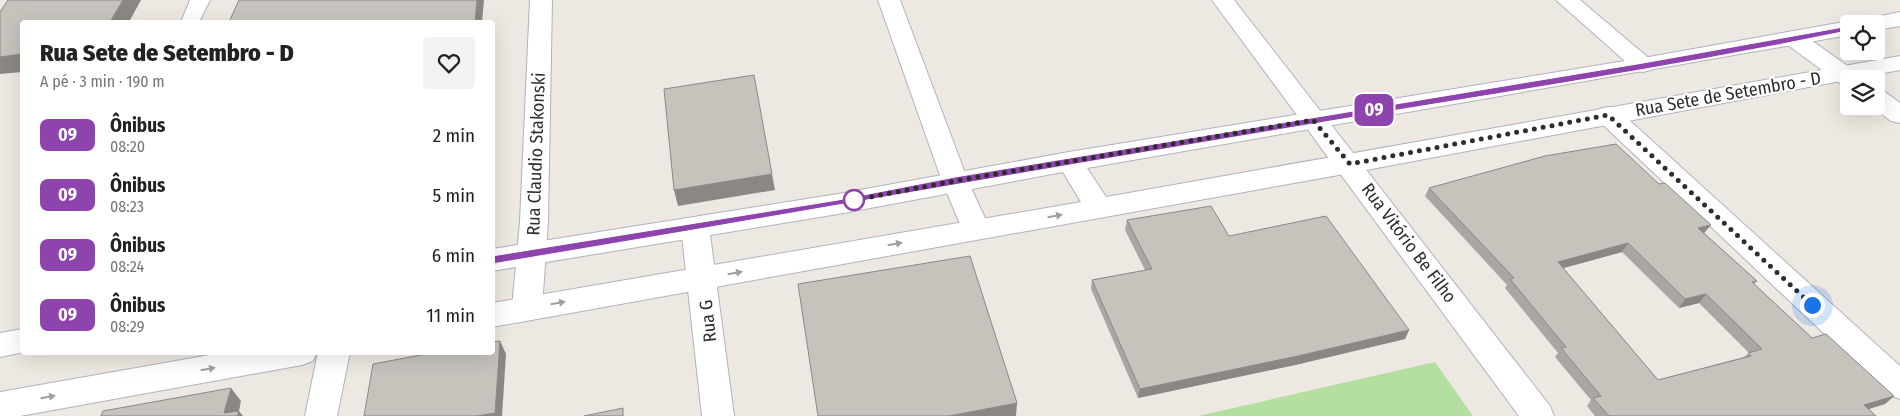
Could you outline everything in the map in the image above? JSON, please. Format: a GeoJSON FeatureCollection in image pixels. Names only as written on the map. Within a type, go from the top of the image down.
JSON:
{"type":"FeatureCollection","features":[{"type":"Feature","properties":{"kind":"street","name":"Rua Claudio Stakonski"},"geometry":{"type":"LineString","coordinates":[[527,308],[532,253],[541,0]]}},
{"type":"Feature","properties":{"kind":"street"},"geometry":{"type":"LineString","coordinates":[[889,0],[955,181],[976,230]]}},
{"type":"Feature","properties":{"kind":"street","name":"Rua Vitório Be Filho"},"geometry":{"type":"LineString","coordinates":[[1223,0],[1313,120],[1350,164],[1538,416]]}},
{"type":"Feature","properties":{"kind":"street"},"geometry":{"type":"LineString","coordinates":[[1567,0],[1643,66]]}},
{"type":"Feature","properties":{"kind":"street"},"geometry":{"type":"LineString","coordinates":[[1885,22],[1900,19]]}},
{"type":"Feature","properties":{"kind":"street"},"geometry":{"type":"LineString","coordinates":[[495,259],[838,204],[955,181],[1643,66],[1840,30]]}},
{"type":"Feature","properties":{"kind":"street"},"geometry":{"type":"LineString","coordinates":[[1793,38],[1840,71]]}},
{"type":"Feature","properties":{"kind":"street","name":"Rua Sete de Setembro - D"},"geometry":{"type":"LineString","coordinates":[[1874,70],[1900,64]]}},
{"type":"Feature","properties":{"kind":"street","name":"Rua Sete de Setembro - D"},"geometry":{"type":"LineString","coordinates":[[495,314],[1350,164],[1608,115],[1840,77]]}},
{"type":"Feature","properties":{"kind":"street"},"geometry":{"type":"LineString","coordinates":[[1885,104],[1900,115]]}},
{"type":"Feature","properties":{"kind":"street"},"geometry":{"type":"LineString","coordinates":[[1608,115],[1900,386]]}},
{"type":"Feature","properties":{"kind":"street"},"geometry":{"type":"LineString","coordinates":[[1070,161],[1099,208]]}},
{"type":"Feature","properties":{"kind":"street","name":"Rua G"},"geometry":{"type":"LineString","coordinates":[[695,227],[703,279],[718,416]]}},
{"type":"Feature","properties":{"kind":"street"},"geometry":{"type":"LineString","coordinates":[[0,345],[20,341]]}},
{"type":"Feature","properties":{"kind":"street"},"geometry":{"type":"LineString","coordinates":[[0,406],[285,355]]}},
{"type":"Feature","properties":{"kind":"street"},"geometry":{"type":"LineString","coordinates":[[321,416],[333,355]]}},
{"type":"Feature","properties":{"kind":"lane"},"geometry":{"type":"LineString","coordinates":[[191,20],[200,0]]}},
{"type":"Feature","properties":{"kind":"green space"},"geometry":{"type":"Polygon","coordinates":[[[1435,362],[1473,416],[1198,416],[1435,362]]]}},
{"type":"Feature","properties":{"kind":"building"},"geometry":{"type":"Polygon","coordinates":[[[8,0],[123,0],[111,20],[20,20],[20,54],[0,57],[0,12],[8,0]]]}},
{"type":"Feature","properties":{"kind":"building"},"geometry":{"type":"Polygon","coordinates":[[[239,0],[477,0],[475,20],[230,20],[239,0]]]}},
{"type":"Feature","properties":{"kind":"building"},"geometry":{"type":"Polygon","coordinates":[[[754,75],[772,174],[674,190],[664,89],[754,75]]]}},
{"type":"Feature","properties":{"kind":"building"},"geometry":{"type":"Polygon","coordinates":[[[1616,144],[1659,184],[1665,183],[1711,225],[1698,228],[1757,281],[1752,282],[1812,338],[1826,334],[1894,396],[1864,405],[1876,416],[1609,416],[1593,398],[1601,396],[1561,348],[1566,347],[1510,279],[1514,278],[1429,188],[1545,156],[1616,144]],[[1628,243],[1558,262],[1658,380],[1751,356],[1748,353],[1762,349],[1706,294],[1685,299],[1628,243]]]}},
{"type":"Feature","properties":{"kind":"building"},"geometry":{"type":"Polygon","coordinates":[[[1211,206],[1229,236],[1326,216],[1409,330],[1298,356],[1140,389],[1092,280],[1152,269],[1127,220],[1211,206]]]}},
{"type":"Feature","properties":{"kind":"building"},"geometry":{"type":"Polygon","coordinates":[[[970,256],[1017,403],[949,416],[818,416],[798,284],[970,256]]]}},
{"type":"Feature","properties":{"kind":"building"},"geometry":{"type":"Polygon","coordinates":[[[500,341],[495,413],[477,416],[364,416],[373,364],[421,355],[495,355],[495,342],[500,341]]]}},
{"type":"Feature","properties":{"kind":"building"},"geometry":{"type":"Polygon","coordinates":[[[231,388],[224,413],[239,411],[237,416],[101,416],[103,411],[231,388]]]}},
{"type":"Feature","properties":{"kind":"building"},"geometry":{"type":"Polygon","coordinates":[[[623,408],[623,416],[584,416],[623,408]]]}},
{"type":"Feature","properties":{"kind":"bus line","name":"09"},"geometry":{"type":"LineString","coordinates":[[495,259],[838,204],[955,181],[1570,76],[1643,66],[1840,30]]}},
{"type":"Feature","properties":{"kind":"route"},"geometry":{"type":"LineString","coordinates":[[854,200],[1313,120],[1350,164],[1608,115],[1812,305]]}}]}
